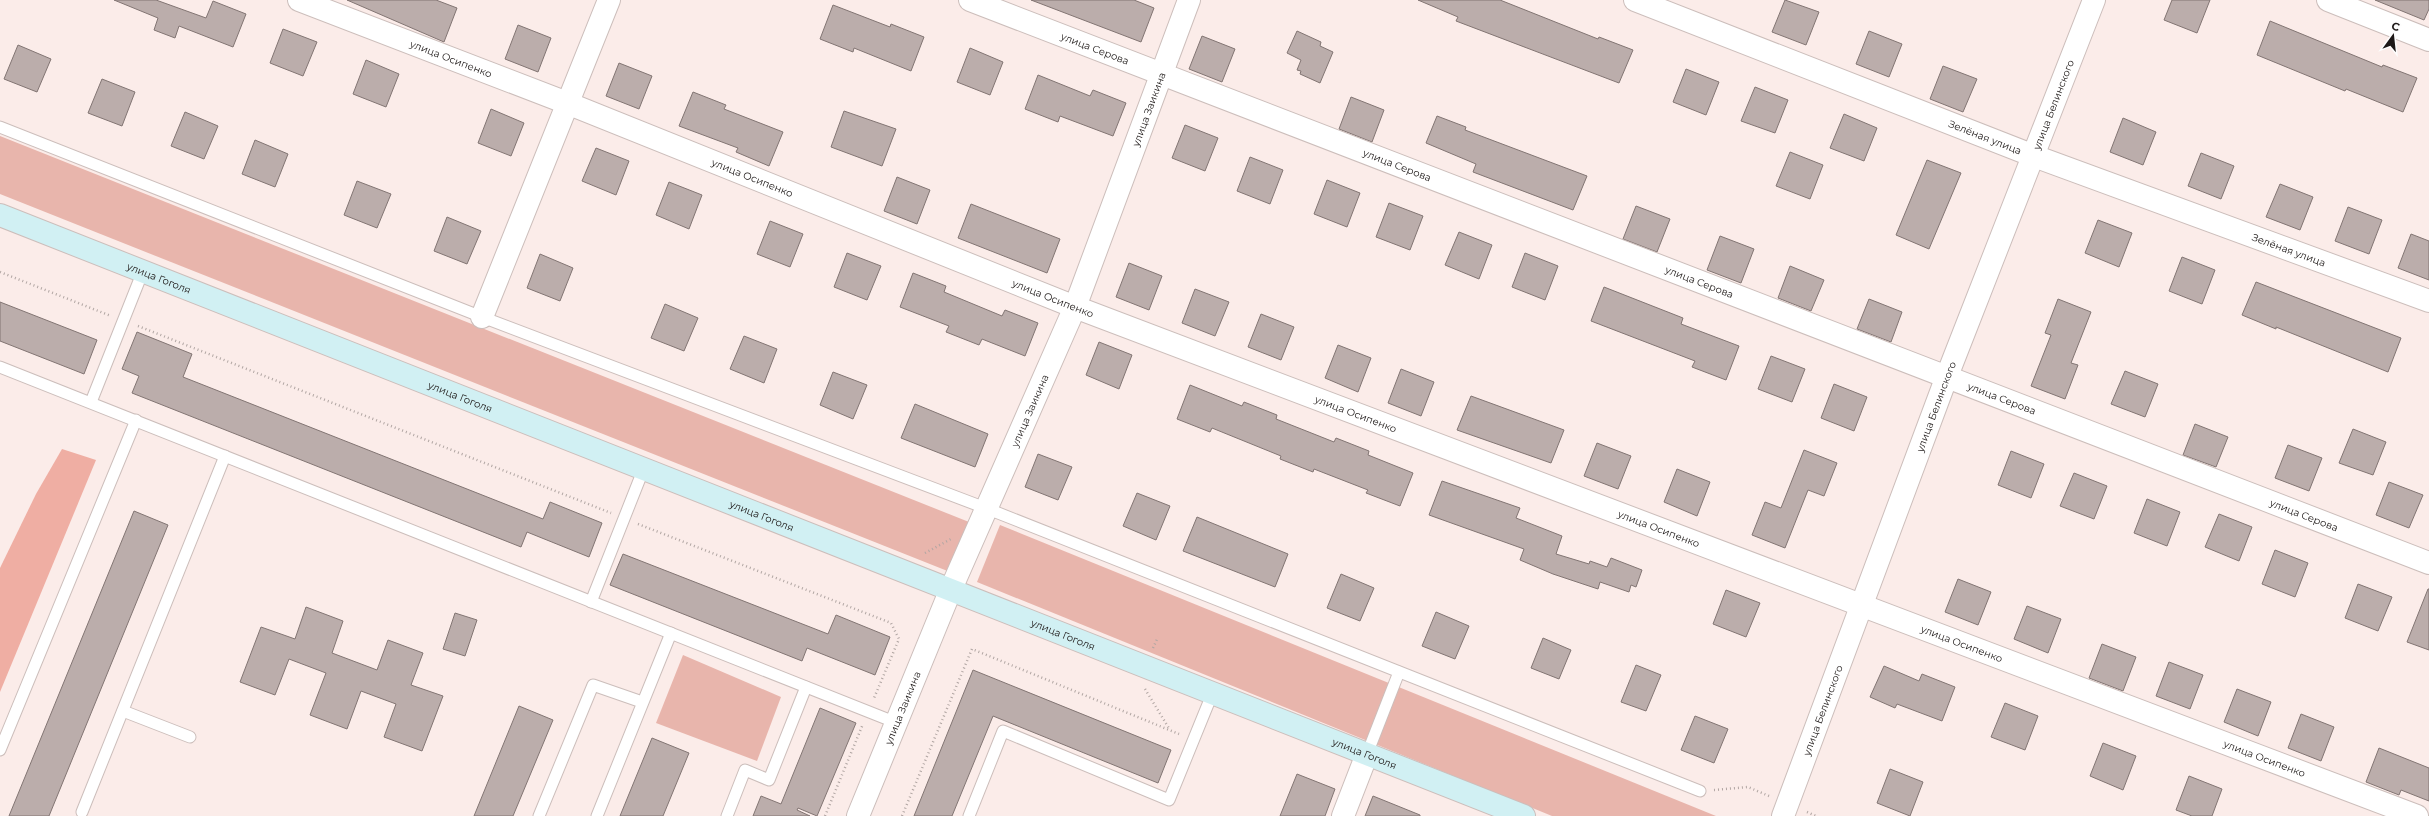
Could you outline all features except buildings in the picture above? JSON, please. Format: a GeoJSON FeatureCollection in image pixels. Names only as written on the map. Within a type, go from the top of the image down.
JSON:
{"type":"FeatureCollection","features":[{"type":"Feature","properties":{"kind":"main road","name":"улица Гоголя"},"geometry":{"type":"LineString","coordinates":[[0,214],[1524,816]]}},
{"type":"Feature","properties":{"kind":"street","name":"улица Осипенко"},"geometry":{"type":"LineString","coordinates":[[299,0],[567,103],[1075,307],[1861,607],[2417,816]]}},
{"type":"Feature","properties":{"kind":"street"},"geometry":{"type":"LineString","coordinates":[[482,317],[609,0]]}},
{"type":"Feature","properties":{"kind":"street","name":"улица Серова"},"geometry":{"type":"LineString","coordinates":[[970,0],[2429,563]]}},
{"type":"Feature","properties":{"kind":"street","name":"улица Заикина"},"geometry":{"type":"LineString","coordinates":[[858,816],[951,589],[988,509],[1075,307],[1190,0]]}},
{"type":"Feature","properties":{"kind":"street","name":"Зелёная улица"},"geometry":{"type":"LineString","coordinates":[[1634,0],[2034,156],[2429,301]]}},
{"type":"Feature","properties":{"kind":"street","name":"улица Белинского"},"geometry":{"type":"LineString","coordinates":[[1785,810],[1947,376],[2094,0]]}},
{"type":"Feature","properties":{"kind":"street"},"geometry":{"type":"LineString","coordinates":[[2328,0],[2429,40]]}},
{"type":"Feature","properties":{"kind":"street"},"geometry":{"type":"LineString","coordinates":[[1343,816],[1367,754]]}},
{"type":"Feature","properties":{"kind":"lane"},"geometry":{"type":"LineString","coordinates":[[0,127],[482,317],[988,509],[1700,791]]}},
{"type":"Feature","properties":{"kind":"lane"},"geometry":{"type":"LineString","coordinates":[[90,402],[143,271]]}},
{"type":"Feature","properties":{"kind":"lane"},"geometry":{"type":"LineString","coordinates":[[0,367],[897,723]]}},
{"type":"Feature","properties":{"kind":"lane"},"geometry":{"type":"LineString","coordinates":[[0,750],[136,420]]}},
{"type":"Feature","properties":{"kind":"lane"},"geometry":{"type":"LineString","coordinates":[[82,812],[225,456]]}},
{"type":"Feature","properties":{"kind":"lane"},"geometry":{"type":"LineString","coordinates":[[590,602],[644,468]]}},
{"type":"Feature","properties":{"kind":"lane"},"geometry":{"type":"LineString","coordinates":[[597,816],[671,633]]}},
{"type":"Feature","properties":{"kind":"lane"},"geometry":{"type":"LineString","coordinates":[[1367,754],[1400,672]]}},
{"type":"Feature","properties":{"kind":"lane"},"geometry":{"type":"LineString","coordinates":[[539,816],[593,685],[642,702]]}},
{"type":"Feature","properties":{"kind":"lane"},"geometry":{"type":"LineString","coordinates":[[727,816],[745,770],[769,780],[806,688]]}},
{"type":"Feature","properties":{"kind":"lane"},"geometry":{"type":"LineString","coordinates":[[969,816],[1003,732],[1169,800],[1213,692]]}},
{"type":"Feature","properties":{"kind":"lane"},"geometry":{"type":"LineString","coordinates":[[123,710],[190,737]]}},
{"type":"Feature","properties":{"kind":"path"},"geometry":{"type":"LineString","coordinates":[[0,272],[891,623],[899,639],[825,816]]}},
{"type":"Feature","properties":{"kind":"path"},"geometry":{"type":"LineString","coordinates":[[902,816],[972,649],[1194,740]]}},
{"type":"Feature","properties":{"kind":"path"},"geometry":{"type":"LineString","coordinates":[[1700,791],[1748,787],[1785,810],[1816,816]]}},
{"type":"Feature","properties":{"kind":"shaded area"},"geometry":{"type":"Polygon","coordinates":[[[0,136],[969,522],[950,572],[0,194],[0,136]]]}},
{"type":"Feature","properties":{"kind":"shaded area"},"geometry":{"type":"Polygon","coordinates":[[[62,449],[96,460],[0,692],[0,568],[36,494],[62,449]]]}},
{"type":"Feature","properties":{"kind":"shaded area"},"geometry":{"type":"Polygon","coordinates":[[[1000,525],[1716,816],[1552,816],[977,582],[1000,525]]]}},
{"type":"Feature","properties":{"kind":"shaded area"},"geometry":{"type":"Polygon","coordinates":[[[683,655],[781,697],[757,761],[656,723],[683,655]]]}}]}
